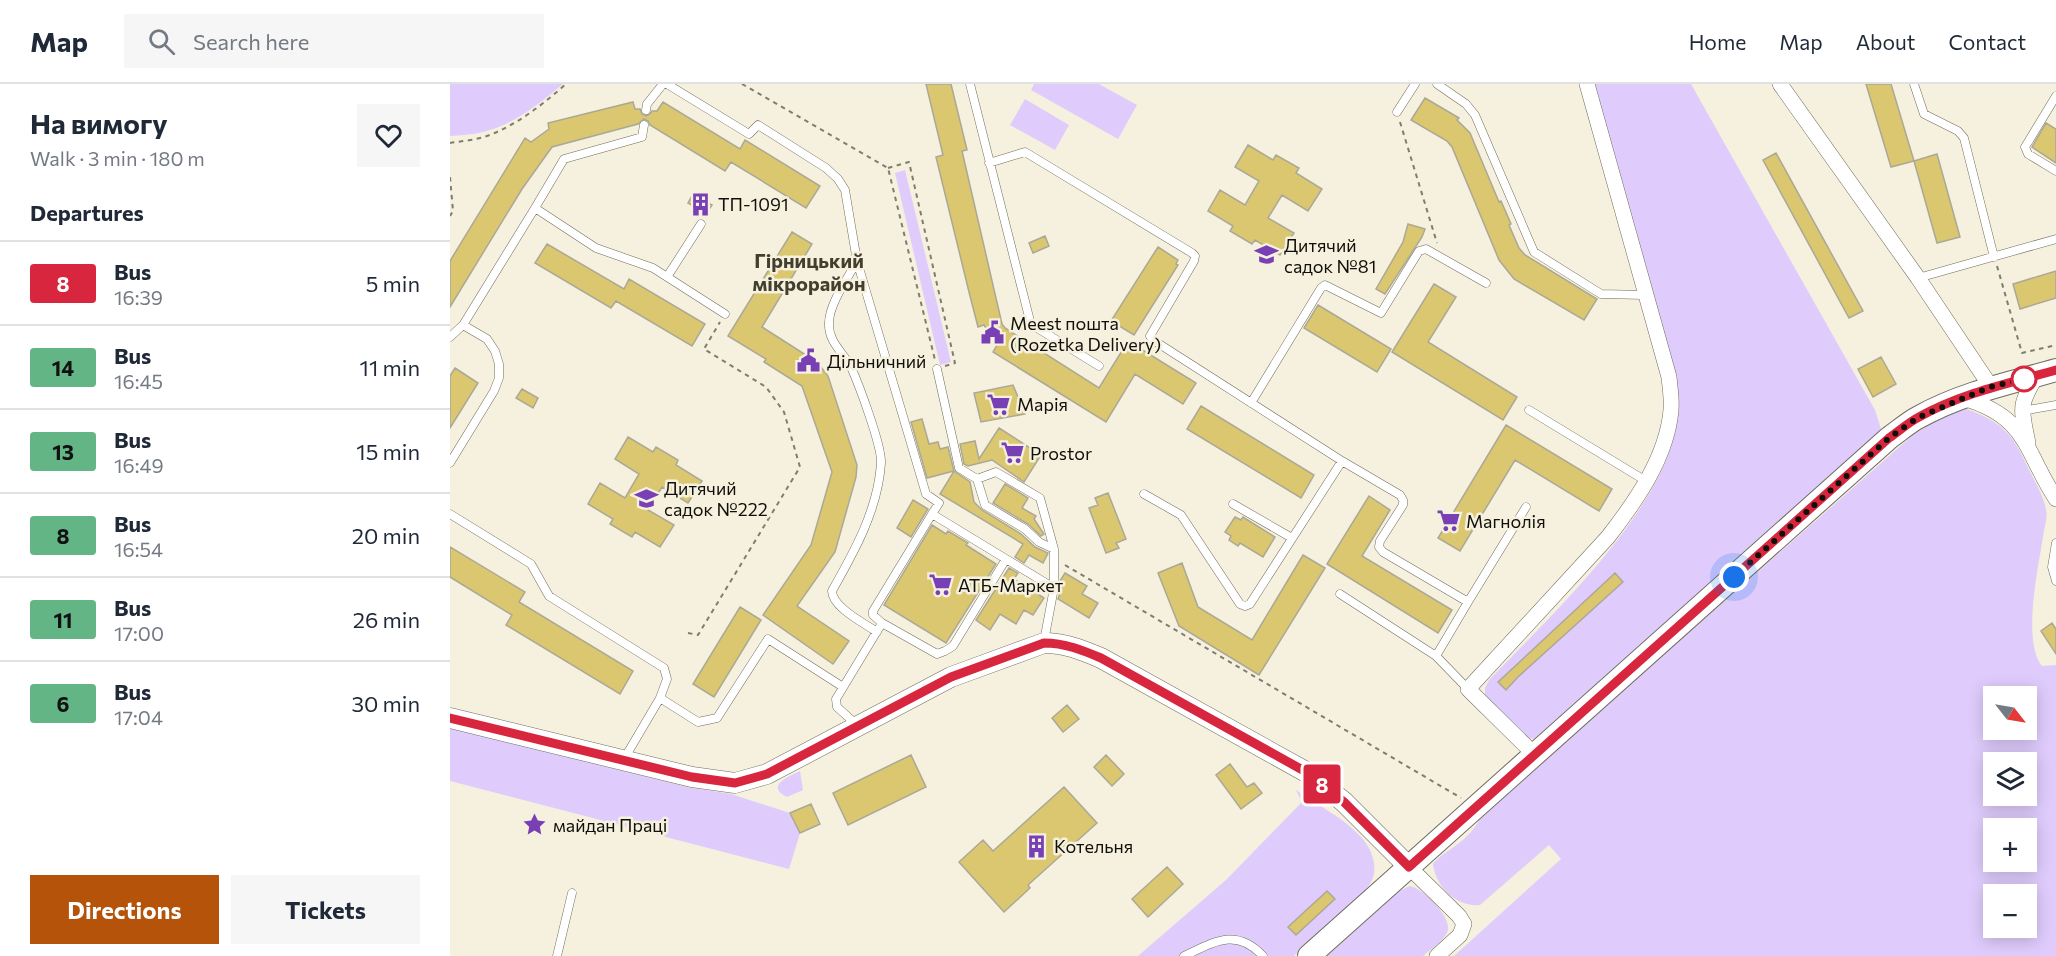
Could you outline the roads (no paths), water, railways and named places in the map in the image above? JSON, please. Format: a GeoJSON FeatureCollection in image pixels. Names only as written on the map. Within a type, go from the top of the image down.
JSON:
{"type":"FeatureCollection","features":[{"type":"Feature","properties":{"kind":"main road"},"geometry":{"type":"LineString","coordinates":[[1309,956],[1889,438],[1917,418],[1963,398],[1990,387],[2047,373]]}},
{"type":"Feature","properties":{"kind":"street"},"geometry":{"type":"LineString","coordinates":[[1535,755],[1468,688],[1608,537],[1646,481],[1662,444],[1671,410],[1669,377],[1587,84]]}},
{"type":"Feature","properties":{"kind":"street"},"geometry":{"type":"LineString","coordinates":[[1780,84],[1918,278],[1990,387]]}},
{"type":"Feature","properties":{"kind":"street"},"geometry":{"type":"LineString","coordinates":[[2029,446],[2022,411],[2026,396],[2047,373]]}},
{"type":"Feature","properties":{"kind":"street"},"geometry":{"type":"LineString","coordinates":[[1963,398],[1982,404],[2008,420],[2029,446],[2056,500]]}},
{"type":"Feature","properties":{"kind":"street"},"geometry":{"type":"LineString","coordinates":[[450,718],[692,777],[735,783],[767,774],[951,677],[1044,643],[1058,643],[1101,658],[1308,773],[1344,802],[1459,916],[1464,924],[1460,935],[1437,956]]}},
{"type":"Feature","properties":{"kind":"lane"},"geometry":{"type":"LineString","coordinates":[[646,110],[647,104],[665,84],[749,134],[758,125],[832,173],[845,190],[857,261],[926,494],[939,503],[873,611],[873,615],[882,623],[937,654],[945,651],[953,646],[1006,559]]}},
{"type":"Feature","properties":{"kind":"lane"},"geometry":{"type":"LineString","coordinates":[[970,84],[1030,321],[1034,326],[1098,366]]}},
{"type":"Feature","properties":{"kind":"lane"},"geometry":{"type":"LineString","coordinates":[[1397,112],[1415,84]]}},
{"type":"Feature","properties":{"kind":"lane"},"geometry":{"type":"LineString","coordinates":[[1437,84],[1466,104],[1475,115],[1534,252],[1600,294],[1645,295]]}},
{"type":"Feature","properties":{"kind":"lane"},"geometry":{"type":"LineString","coordinates":[[1914,84],[1922,112],[1958,131],[1964,138],[1994,257]]}},
{"type":"Feature","properties":{"kind":"lane"},"geometry":{"type":"LineString","coordinates":[[2056,96],[2025,147],[2028,154],[2056,171]]}},
{"type":"Feature","properties":{"kind":"lane"},"geometry":{"type":"LineString","coordinates":[[450,337],[463,325],[564,159],[642,137],[644,125]]}},
{"type":"Feature","properties":{"kind":"lane"},"geometry":{"type":"LineString","coordinates":[[989,163],[1025,152],[1192,253],[1195,256],[1194,261],[1150,336],[1153,340],[1342,461],[1400,495],[1403,505],[1379,547],[1383,552],[1468,602]]}},
{"type":"Feature","properties":{"kind":"lane"},"geometry":{"type":"LineString","coordinates":[[535,208],[596,248],[653,268],[725,314]]}},
{"type":"Feature","properties":{"kind":"lane"},"geometry":{"type":"LineString","coordinates":[[667,278],[701,224]]}},
{"type":"Feature","properties":{"kind":"lane"},"geometry":{"type":"LineString","coordinates":[[1918,278],[2056,239]]}},
{"type":"Feature","properties":{"kind":"lane"},"geometry":{"type":"LineString","coordinates":[[1251,403],[1325,285],[1381,313],[1419,251],[1426,249],[1486,283]]}},
{"type":"Feature","properties":{"kind":"lane"},"geometry":{"type":"LineString","coordinates":[[857,261],[830,312],[828,325],[830,338],[850,365],[867,411],[881,461],[876,492],[864,531],[832,591],[832,598],[877,632]]}},
{"type":"Feature","properties":{"kind":"lane"},"geometry":{"type":"LineString","coordinates":[[450,463],[494,391],[499,378],[499,364],[495,351],[487,339],[463,325]]}},
{"type":"Feature","properties":{"kind":"lane"},"geometry":{"type":"LineString","coordinates":[[937,369],[959,468],[977,479],[985,505],[1025,529],[1039,542],[1054,549]]}},
{"type":"Feature","properties":{"kind":"lane"},"geometry":{"type":"LineString","coordinates":[[2022,411],[2056,405]]}},
{"type":"Feature","properties":{"kind":"lane"},"geometry":{"type":"LineString","coordinates":[[1529,410],[1646,481]]}},
{"type":"Feature","properties":{"kind":"lane"},"geometry":{"type":"LineString","coordinates":[[1144,494],[1181,515],[1240,604],[1245,606],[1250,604],[1342,461]]}},
{"type":"Feature","properties":{"kind":"lane"},"geometry":{"type":"LineString","coordinates":[[977,479],[996,472],[1040,498],[1054,549],[1054,588],[1044,643]]}},
{"type":"Feature","properties":{"kind":"lane"},"geometry":{"type":"LineString","coordinates":[[1233,504],[1292,538]]}},
{"type":"Feature","properties":{"kind":"lane"},"geometry":{"type":"LineString","coordinates":[[1436,656],[1526,507]]}},
{"type":"Feature","properties":{"kind":"lane"},"geometry":{"type":"LineString","coordinates":[[450,514],[531,564],[549,596],[664,668],[667,679],[660,698],[623,760]]}},
{"type":"Feature","properties":{"kind":"lane"},"geometry":{"type":"LineString","coordinates":[[932,514],[1054,588]]}},
{"type":"Feature","properties":{"kind":"lane"},"geometry":{"type":"LineString","coordinates":[[2056,543],[2052,567],[2056,581]]}},
{"type":"Feature","properties":{"kind":"lane"},"geometry":{"type":"LineString","coordinates":[[1340,594],[1436,656],[1468,688]]}},
{"type":"Feature","properties":{"kind":"lane"},"geometry":{"type":"LineString","coordinates":[[858,726],[835,703],[882,623]]}},
{"type":"Feature","properties":{"kind":"lane"},"geometry":{"type":"LineString","coordinates":[[660,698],[698,722],[717,718],[768,639],[843,687]]}},
{"type":"Feature","properties":{"kind":"lane"},"geometry":{"type":"LineString","coordinates":[[559,955],[573,893]]}},
{"type":"Feature","properties":{"kind":"lane"},"geometry":{"type":"LineString","coordinates":[[1184,956],[1228,938],[1247,942],[1263,956]]}},
{"type":"Feature","properties":{"kind":"place","name":"ТП-1091"},"geometry":{"type":"Point","coordinates":[700,204]}},
{"type":"Feature","properties":{"kind":"place","name":"Дитячий садок №81"},"geometry":{"type":"Point","coordinates":[1266,255]}},
{"type":"Feature","properties":{"kind":"place","name":"Meest пошта (Rozetka Delivery)"},"geometry":{"type":"Point","coordinates":[992,333]}},
{"type":"Feature","properties":{"kind":"place","name":"Дільничний"},"geometry":{"type":"Point","coordinates":[809,361]}},
{"type":"Feature","properties":{"kind":"place","name":"Марія"},"geometry":{"type":"Point","coordinates":[999,404]}},
{"type":"Feature","properties":{"kind":"place","name":"Prostor"},"geometry":{"type":"Point","coordinates":[1012,453]}},
{"type":"Feature","properties":{"kind":"place","name":"Дитячий садок №222"},"geometry":{"type":"Point","coordinates":[646,498]}},
{"type":"Feature","properties":{"kind":"place","name":"Магнолія"},"geometry":{"type":"Point","coordinates":[1448,521]}},
{"type":"Feature","properties":{"kind":"place","name":"АТБ-Маркет"},"geometry":{"type":"Point","coordinates":[940,585]}},
{"type":"Feature","properties":{"kind":"place","name":"майдан Праці"},"geometry":{"type":"Point","coordinates":[535,825]}},
{"type":"Feature","properties":{"kind":"place","name":"Котельня"},"geometry":{"type":"Point","coordinates":[1036,846]}},
{"type":"Feature","properties":{"kind":"district","name":"Гірницький мікрорайон"},"geometry":{"type":"Point","coordinates":[809,272]}}]}
